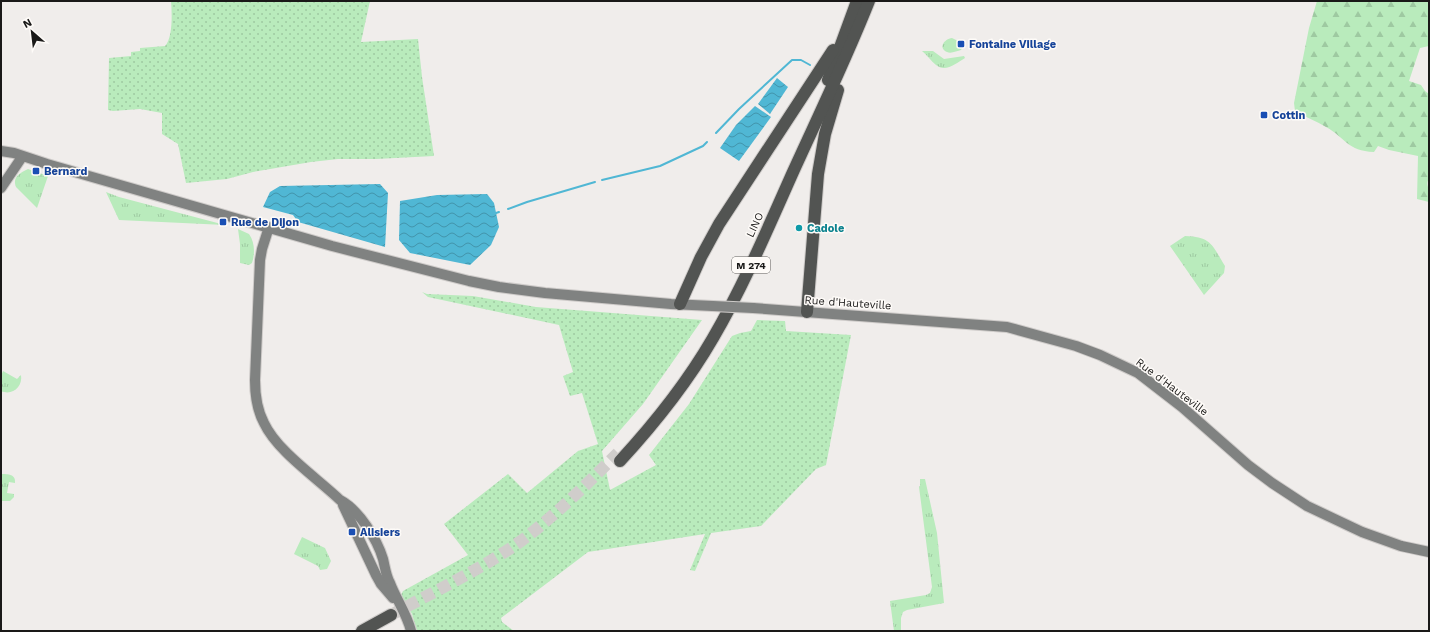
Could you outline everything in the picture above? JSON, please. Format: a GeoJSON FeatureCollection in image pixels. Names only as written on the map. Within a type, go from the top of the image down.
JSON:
{"type":"FeatureCollection","features":[{"type":"Feature","properties":{"kind":"highway","name":"LINO"},"geometry":{"type":"LineString","coordinates":[[857,1],[826,83],[728,295],[703,341],[674,386],[619,457],[649,429],[675,395],[712,340],[746,275],[850,50],[869,1]]}},
{"type":"Feature","properties":{"kind":"highway"},"geometry":{"type":"LineString","coordinates":[[680,304],[712,236],[815,79],[848,23]]}},
{"type":"Feature","properties":{"kind":"highway"},"geometry":{"type":"LineString","coordinates":[[807,312],[818,174],[825,134],[850,50]]}},
{"type":"Feature","properties":{"kind":"highway"},"geometry":{"type":"LineString","coordinates":[[362,631],[393,618],[377,631]]}},
{"type":"Feature","properties":{"kind":"street"},"geometry":{"type":"LineString","coordinates":[[1,151],[14,153],[22,157],[269,228],[260,260],[255,380],[257,404],[263,422],[278,444],[340,500],[351,520],[378,580],[401,606],[407,616],[411,631]]}},
{"type":"Feature","properties":{"kind":"street"},"geometry":{"type":"LineString","coordinates":[[1,188],[22,157]]}},
{"type":"Feature","properties":{"kind":"street","name":"Rue d'Hauteville"},"geometry":{"type":"LineString","coordinates":[[269,228],[398,264],[500,287],[545,293],[680,304],[1007,327],[1076,346],[1094,352],[1138,373],[1182,407],[1248,465],[1306,506],[1362,532],[1401,546],[1429,552]]}},
{"type":"Feature","properties":{"kind":"green space"},"geometry":{"type":"Polygon","coordinates":[[[171,1],[370,1],[361,42],[418,39],[434,156],[338,159],[253,172],[227,179],[186,183],[178,144],[162,134],[162,113],[140,109],[108,110],[109,58],[131,56],[131,52],[140,51],[140,48],[165,46],[168,42],[171,31],[171,1]]]}},
{"type":"Feature","properties":{"kind":"green space"},"geometry":{"type":"Polygon","coordinates":[[[1317,1],[1429,1],[1429,46],[1420,48],[1409,81],[1421,85],[1429,94],[1429,179],[1427,183],[1429,202],[1417,199],[1418,156],[1389,150],[1378,146],[1374,152],[1352,147],[1333,131],[1295,111],[1294,103],[1309,28],[1317,1]]]}},
{"type":"Feature","properties":{"kind":"green space"},"geometry":{"type":"Polygon","coordinates":[[[952,38],[960,42],[959,44],[963,46],[961,50],[950,53],[944,50],[943,44],[952,38]]]}},
{"type":"Feature","properties":{"kind":"green space"},"geometry":{"type":"Polygon","coordinates":[[[922,51],[933,51],[944,59],[964,56],[965,58],[955,65],[943,68],[936,65],[922,51]]]}},
{"type":"Feature","properties":{"kind":"green space"},"geometry":{"type":"Polygon","coordinates":[[[28,169],[48,176],[37,208],[16,187],[15,184],[16,178],[28,169]]]}},
{"type":"Feature","properties":{"kind":"green space"},"geometry":{"type":"Polygon","coordinates":[[[106,192],[119,197],[225,225],[119,220],[106,192]]]}},
{"type":"Feature","properties":{"kind":"green space"},"geometry":{"type":"Polygon","coordinates":[[[238,229],[249,234],[251,237],[254,248],[254,256],[252,263],[249,265],[240,263],[238,229]]]}},
{"type":"Feature","properties":{"kind":"green space"},"geometry":{"type":"Polygon","coordinates":[[[1185,236],[1206,240],[1214,248],[1225,266],[1224,273],[1204,295],[1170,246],[1185,236]]]}},
{"type":"Feature","properties":{"kind":"green space"},"geometry":{"type":"Polygon","coordinates":[[[422,292],[427,294],[473,296],[536,307],[702,320],[643,404],[602,451],[610,490],[656,465],[649,455],[689,404],[732,336],[751,331],[757,320],[785,321],[786,331],[851,335],[826,465],[816,469],[761,526],[711,533],[695,571],[690,570],[705,534],[588,552],[501,618],[502,622],[514,631],[417,631],[412,614],[401,595],[403,591],[468,555],[444,524],[508,474],[527,493],[578,451],[598,444],[582,393],[570,396],[563,376],[573,372],[559,325],[428,297],[422,292]]]}},
{"type":"Feature","properties":{"kind":"green space"},"geometry":{"type":"Polygon","coordinates":[[[3,371],[17,379],[21,375],[18,387],[13,391],[1,391],[1,376],[3,371]]]}},
{"type":"Feature","properties":{"kind":"green space"},"geometry":{"type":"Polygon","coordinates":[[[1,474],[11,475],[15,480],[15,483],[9,482],[7,493],[14,494],[14,497],[10,501],[1,501],[1,474]]]}},
{"type":"Feature","properties":{"kind":"green space"},"geometry":{"type":"Polygon","coordinates":[[[920,479],[925,479],[937,533],[944,603],[903,612],[901,618],[901,631],[894,631],[890,601],[926,595],[930,593],[932,587],[919,487],[920,479]]]}},
{"type":"Feature","properties":{"kind":"green space"},"geometry":{"type":"Polygon","coordinates":[[[302,537],[325,548],[331,561],[327,569],[320,570],[318,566],[294,554],[302,537]]]}},
{"type":"Feature","properties":{"kind":"water"},"geometry":{"type":"Polygon","coordinates":[[[777,78],[788,87],[770,114],[758,104],[777,78]]]}},
{"type":"Feature","properties":{"kind":"water"},"geometry":{"type":"Polygon","coordinates":[[[755,106],[771,117],[739,161],[720,148],[736,125],[755,106]]]}},
{"type":"Feature","properties":{"kind":"water"},"geometry":{"type":"Polygon","coordinates":[[[380,184],[388,193],[385,247],[298,222],[293,215],[263,207],[270,192],[280,186],[380,184]]]}},
{"type":"Feature","properties":{"kind":"water"},"geometry":{"type":"Polygon","coordinates":[[[487,194],[494,203],[499,227],[491,245],[470,265],[410,253],[399,240],[400,201],[437,195],[487,194]]]}},
{"type":"Feature","properties":{"kind":"waterway"},"geometry":{"type":"LineString","coordinates":[[716,133],[739,109],[792,60],[801,60],[810,65]]}},
{"type":"Feature","properties":{"kind":"waterway"},"geometry":{"type":"LineString","coordinates":[[602,180],[660,166],[703,146],[707,142]]}},
{"type":"Feature","properties":{"kind":"waterway"},"geometry":{"type":"LineString","coordinates":[[508,209],[595,182]]}},
{"type":"Feature","properties":{"kind":"waterway"},"geometry":{"type":"LineString","coordinates":[[493,214],[499,212]]}},
{"type":"Feature","properties":{"kind":"tunnel"},"geometry":{"type":"LineString","coordinates":[[391,615],[473,571],[521,541],[559,510],[618,453]]}},
{"type":"Feature","properties":{"kind":"place","name":"Fontaine Village"},"geometry":{"type":"Point","coordinates":[961,44]}},
{"type":"Feature","properties":{"kind":"place","name":"Cottin"},"geometry":{"type":"Point","coordinates":[1264,115]}},
{"type":"Feature","properties":{"kind":"place","name":"Bernard"},"geometry":{"type":"Point","coordinates":[36,171]}},
{"type":"Feature","properties":{"kind":"place","name":"Rue de Dijon"},"geometry":{"type":"Point","coordinates":[223,222]}},
{"type":"Feature","properties":{"kind":"place","name":"Cadole"},"geometry":{"type":"Point","coordinates":[799,228]}},
{"type":"Feature","properties":{"kind":"place","name":"Alisiers"},"geometry":{"type":"Point","coordinates":[352,532]}}]}
